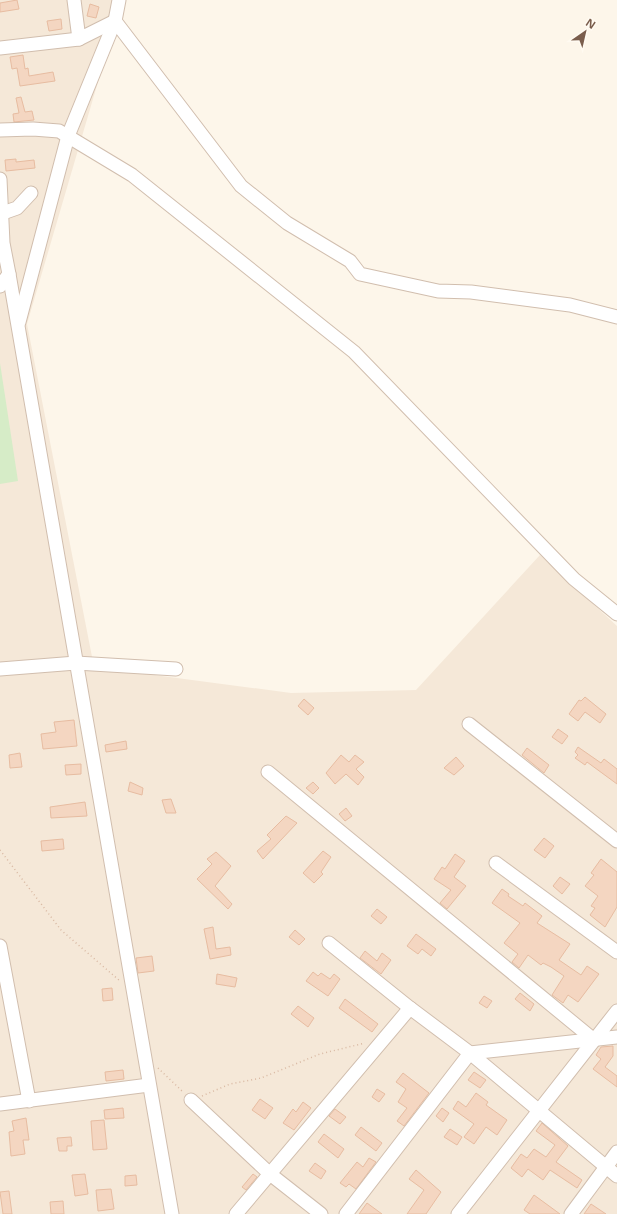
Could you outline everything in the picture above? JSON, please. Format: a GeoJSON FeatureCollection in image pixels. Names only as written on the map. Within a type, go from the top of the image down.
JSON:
{"type":"FeatureCollection","features":[{"type":"Feature","properties":{"kind":"street"},"geometry":{"type":"LineString","coordinates":[[74,0],[80,39]]}},
{"type":"Feature","properties":{"kind":"street"},"geometry":{"type":"LineString","coordinates":[[18,326],[68,136],[114,21],[119,0]]}},
{"type":"Feature","properties":{"kind":"street"},"geometry":{"type":"LineString","coordinates":[[0,48],[80,39],[114,21]]}},
{"type":"Feature","properties":{"kind":"street"},"geometry":{"type":"LineString","coordinates":[[114,21],[241,186],[286,223],[350,261],[360,274],[438,291],[471,292],[570,305],[617,317]]}},
{"type":"Feature","properties":{"kind":"street"},"geometry":{"type":"LineString","coordinates":[[0,130],[33,129],[59,131],[132,174],[354,352],[574,579],[617,614]]}},
{"type":"Feature","properties":{"kind":"street"},"geometry":{"type":"LineString","coordinates":[[0,179],[3,243],[172,1214]]}},
{"type":"Feature","properties":{"kind":"street"},"geometry":{"type":"LineString","coordinates":[[1,214],[17,208],[31,193]]}},
{"type":"Feature","properties":{"kind":"street"},"geometry":{"type":"LineString","coordinates":[[0,286],[9,274]]}},
{"type":"Feature","properties":{"kind":"street"},"geometry":{"type":"LineString","coordinates":[[0,669],[76,663],[176,669]]}},
{"type":"Feature","properties":{"kind":"street"},"geometry":{"type":"LineString","coordinates":[[469,724],[617,841]]}},
{"type":"Feature","properties":{"kind":"street"},"geometry":{"type":"LineString","coordinates":[[268,772],[594,1040]]}},
{"type":"Feature","properties":{"kind":"street"},"geometry":{"type":"LineString","coordinates":[[496,863],[617,952]]}},
{"type":"Feature","properties":{"kind":"street"},"geometry":{"type":"LineString","coordinates":[[329,943],[410,1008],[470,1053],[538,1112],[617,1176]]}},
{"type":"Feature","properties":{"kind":"street"},"geometry":{"type":"LineString","coordinates":[[0,946],[29,1101]]}},
{"type":"Feature","properties":{"kind":"street"},"geometry":{"type":"LineString","coordinates":[[236,1214],[410,1008]]}},
{"type":"Feature","properties":{"kind":"street"},"geometry":{"type":"LineString","coordinates":[[458,1214],[617,1011]]}},
{"type":"Feature","properties":{"kind":"street"},"geometry":{"type":"LineString","coordinates":[[346,1214],[470,1053],[617,1037]]}},
{"type":"Feature","properties":{"kind":"street"},"geometry":{"type":"LineString","coordinates":[[0,1104],[149,1085]]}},
{"type":"Feature","properties":{"kind":"street"},"geometry":{"type":"LineString","coordinates":[[191,1100],[270,1174],[321,1214]]}},
{"type":"Feature","properties":{"kind":"street"},"geometry":{"type":"LineString","coordinates":[[571,1214],[617,1152]]}},
{"type":"Feature","properties":{"kind":"path"},"geometry":{"type":"LineString","coordinates":[[0,850],[61,930],[133,992]]}},
{"type":"Feature","properties":{"kind":"path"},"geometry":{"type":"LineString","coordinates":[[144,1054],[191,1100],[230,1084],[261,1078],[320,1054],[385,1038]]}},
{"type":"Feature","properties":{"kind":"shaded area"},"geometry":{"type":"Polygon","coordinates":[[[0,0],[122,0],[27,324],[94,667],[291,693],[416,690],[540,555],[617,626],[617,1214],[0,1214],[0,0]]]}},
{"type":"Feature","properties":{"kind":"green space"},"geometry":{"type":"Polygon","coordinates":[[[0,363],[18,481],[0,484],[0,363]]]}},
{"type":"Feature","properties":{"kind":"building"},"geometry":{"type":"Polygon","coordinates":[[[17,0],[19,9],[0,12],[0,3],[17,0]]]}},
{"type":"Feature","properties":{"kind":"building"},"geometry":{"type":"Polygon","coordinates":[[[90,4],[99,7],[96,18],[87,16],[90,4]]]}},
{"type":"Feature","properties":{"kind":"building"},"geometry":{"type":"Polygon","coordinates":[[[61,19],[62,29],[49,31],[47,21],[61,19]]]}},
{"type":"Feature","properties":{"kind":"building"},"geometry":{"type":"Polygon","coordinates":[[[23,55],[25,69],[28,68],[29,76],[53,72],[55,81],[20,86],[17,68],[12,69],[10,57],[23,55]]]}},
{"type":"Feature","properties":{"kind":"building"},"geometry":{"type":"Polygon","coordinates":[[[21,97],[25,112],[32,111],[34,120],[14,122],[13,114],[19,113],[16,98],[21,97]]]}},
{"type":"Feature","properties":{"kind":"building"},"geometry":{"type":"Polygon","coordinates":[[[16,159],[16,162],[34,160],[35,168],[6,171],[5,160],[16,159]]]}},
{"type":"Feature","properties":{"kind":"building"},"geometry":{"type":"Polygon","coordinates":[[[585,697],[606,714],[600,723],[585,712],[578,721],[569,714],[579,700],[581,701],[585,697]]]}},
{"type":"Feature","properties":{"kind":"building"},"geometry":{"type":"Polygon","coordinates":[[[304,699],[314,708],[308,715],[298,706],[304,699]]]}},
{"type":"Feature","properties":{"kind":"building"},"geometry":{"type":"Polygon","coordinates":[[[74,720],[77,746],[43,749],[41,734],[56,732],[54,722],[74,720]]]}},
{"type":"Feature","properties":{"kind":"building"},"geometry":{"type":"Polygon","coordinates":[[[558,729],[568,736],[562,744],[552,737],[558,729]]]}},
{"type":"Feature","properties":{"kind":"building"},"geometry":{"type":"Polygon","coordinates":[[[126,741],[127,749],[106,752],[105,745],[126,741]]]}},
{"type":"Feature","properties":{"kind":"building"},"geometry":{"type":"Polygon","coordinates":[[[578,747],[601,763],[604,759],[617,769],[617,784],[587,762],[585,765],[575,758],[578,755],[575,752],[578,747]]]}},
{"type":"Feature","properties":{"kind":"building"},"geometry":{"type":"Polygon","coordinates":[[[527,748],[549,765],[544,773],[522,755],[527,748]]]}},
{"type":"Feature","properties":{"kind":"building"},"geometry":{"type":"Polygon","coordinates":[[[20,753],[22,767],[10,768],[9,755],[20,753]]]}},
{"type":"Feature","properties":{"kind":"building"},"geometry":{"type":"Polygon","coordinates":[[[341,755],[349,762],[355,755],[364,762],[356,769],[364,777],[358,785],[346,774],[335,784],[326,773],[341,755]]]}},
{"type":"Feature","properties":{"kind":"building"},"geometry":{"type":"Polygon","coordinates":[[[456,757],[464,766],[454,775],[444,768],[456,757]]]}},
{"type":"Feature","properties":{"kind":"building"},"geometry":{"type":"Polygon","coordinates":[[[81,764],[81,774],[66,775],[65,765],[81,764]]]}},
{"type":"Feature","properties":{"kind":"building"},"geometry":{"type":"Polygon","coordinates":[[[130,782],[143,788],[142,795],[128,791],[130,782]]]}},
{"type":"Feature","properties":{"kind":"building"},"geometry":{"type":"Polygon","coordinates":[[[313,782],[319,788],[313,794],[306,788],[313,782]]]}},
{"type":"Feature","properties":{"kind":"building"},"geometry":{"type":"Polygon","coordinates":[[[171,799],[176,813],[166,813],[162,800],[171,799]]]}},
{"type":"Feature","properties":{"kind":"building"},"geometry":{"type":"Polygon","coordinates":[[[85,802],[87,816],[51,818],[50,807],[85,802]]]}},
{"type":"Feature","properties":{"kind":"building"},"geometry":{"type":"Polygon","coordinates":[[[346,808],[352,816],[345,821],[339,814],[346,808]]]}},
{"type":"Feature","properties":{"kind":"building"},"geometry":{"type":"Polygon","coordinates":[[[286,816],[297,823],[263,859],[257,851],[271,839],[267,835],[286,816]]]}},
{"type":"Feature","properties":{"kind":"building"},"geometry":{"type":"Polygon","coordinates":[[[544,838],[554,846],[545,858],[534,850],[544,838]]]}},
{"type":"Feature","properties":{"kind":"building"},"geometry":{"type":"Polygon","coordinates":[[[63,839],[64,849],[42,851],[41,841],[63,839]]]}},
{"type":"Feature","properties":{"kind":"building"},"geometry":{"type":"Polygon","coordinates":[[[323,851],[331,857],[321,872],[323,874],[314,883],[303,873],[323,851]]]}},
{"type":"Feature","properties":{"kind":"building"},"geometry":{"type":"Polygon","coordinates":[[[216,852],[231,866],[215,886],[232,904],[228,909],[197,879],[212,864],[207,859],[216,852]]]}},
{"type":"Feature","properties":{"kind":"building"},"geometry":{"type":"Polygon","coordinates":[[[455,854],[465,861],[454,877],[466,886],[447,909],[440,903],[451,890],[434,879],[442,867],[445,869],[455,854]]]}},
{"type":"Feature","properties":{"kind":"building"},"geometry":{"type":"Polygon","coordinates":[[[601,859],[617,872],[617,907],[605,927],[590,915],[595,908],[591,906],[598,896],[585,886],[594,875],[591,873],[601,859]]]}},
{"type":"Feature","properties":{"kind":"building"},"geometry":{"type":"Polygon","coordinates":[[[560,877],[570,884],[562,894],[553,886],[560,877]]]}},
{"type":"Feature","properties":{"kind":"building"},"geometry":{"type":"Polygon","coordinates":[[[502,889],[509,894],[508,896],[523,906],[525,903],[542,916],[537,923],[570,944],[559,960],[581,975],[587,966],[599,974],[578,1002],[568,995],[563,1003],[552,995],[564,976],[551,967],[543,963],[541,965],[528,955],[519,968],[512,962],[518,954],[504,943],[520,923],[492,903],[502,889]]]}},
{"type":"Feature","properties":{"kind":"building"},"geometry":{"type":"Polygon","coordinates":[[[377,909],[387,917],[381,924],[371,916],[377,909]]]}},
{"type":"Feature","properties":{"kind":"building"},"geometry":{"type":"Polygon","coordinates":[[[213,927],[216,949],[230,947],[231,955],[210,959],[204,929],[213,927]]]}},
{"type":"Feature","properties":{"kind":"building"},"geometry":{"type":"Polygon","coordinates":[[[295,930],[305,939],[299,945],[289,937],[295,930]]]}},
{"type":"Feature","properties":{"kind":"building"},"geometry":{"type":"Polygon","coordinates":[[[416,934],[436,949],[431,956],[422,949],[418,954],[407,946],[416,934]]]}},
{"type":"Feature","properties":{"kind":"building"},"geometry":{"type":"Polygon","coordinates":[[[365,951],[377,961],[382,953],[391,960],[381,974],[360,958],[365,951]]]}},
{"type":"Feature","properties":{"kind":"building"},"geometry":{"type":"Polygon","coordinates":[[[152,956],[154,971],[138,973],[136,958],[152,956]]]}},
{"type":"Feature","properties":{"kind":"building"},"geometry":{"type":"Polygon","coordinates":[[[313,972],[318,976],[321,973],[330,979],[334,974],[340,979],[328,996],[306,981],[313,972]]]}},
{"type":"Feature","properties":{"kind":"building"},"geometry":{"type":"Polygon","coordinates":[[[217,974],[237,978],[235,987],[216,984],[217,974]]]}},
{"type":"Feature","properties":{"kind":"building"},"geometry":{"type":"Polygon","coordinates":[[[112,988],[113,1000],[103,1001],[102,989],[112,988]]]}},
{"type":"Feature","properties":{"kind":"building"},"geometry":{"type":"Polygon","coordinates":[[[520,993],[534,1004],[530,1011],[515,999],[520,993]]]}},
{"type":"Feature","properties":{"kind":"building"},"geometry":{"type":"Polygon","coordinates":[[[484,996],[492,1001],[487,1008],[479,1003],[484,996]]]}},
{"type":"Feature","properties":{"kind":"building"},"geometry":{"type":"Polygon","coordinates":[[[345,999],[378,1024],[372,1032],[339,1008],[345,999]]]}},
{"type":"Feature","properties":{"kind":"building"},"geometry":{"type":"Polygon","coordinates":[[[298,1006],[314,1018],[308,1027],[291,1014],[298,1006]]]}},
{"type":"Feature","properties":{"kind":"building"},"geometry":{"type":"Polygon","coordinates":[[[613,1046],[613,1056],[605,1067],[617,1076],[617,1087],[593,1069],[601,1059],[596,1055],[601,1047],[613,1046]]]}},
{"type":"Feature","properties":{"kind":"building"},"geometry":{"type":"Polygon","coordinates":[[[123,1070],[124,1079],[106,1081],[105,1072],[123,1070]]]}},
{"type":"Feature","properties":{"kind":"building"},"geometry":{"type":"Polygon","coordinates":[[[474,1072],[486,1080],[480,1088],[468,1080],[474,1072]]]}},
{"type":"Feature","properties":{"kind":"building"},"geometry":{"type":"Polygon","coordinates":[[[403,1073],[429,1093],[404,1126],[397,1121],[407,1108],[398,1102],[406,1089],[396,1082],[403,1073]]]}},
{"type":"Feature","properties":{"kind":"building"},"geometry":{"type":"Polygon","coordinates":[[[377,1089],[385,1094],[379,1102],[372,1097],[377,1089]]]}},
{"type":"Feature","properties":{"kind":"building"},"geometry":{"type":"Polygon","coordinates":[[[476,1093],[488,1102],[486,1105],[507,1120],[497,1135],[486,1127],[474,1144],[464,1137],[474,1124],[453,1109],[458,1101],[466,1107],[476,1093]]]}},
{"type":"Feature","properties":{"kind":"building"},"geometry":{"type":"Polygon","coordinates":[[[260,1099],[273,1108],[265,1119],[252,1110],[260,1099]]]}},
{"type":"Feature","properties":{"kind":"building"},"geometry":{"type":"Polygon","coordinates":[[[303,1102],[311,1108],[294,1130],[283,1123],[293,1109],[296,1112],[303,1102]]]}},
{"type":"Feature","properties":{"kind":"building"},"geometry":{"type":"Polygon","coordinates":[[[123,1108],[124,1118],[105,1119],[104,1110],[123,1108]]]}},
{"type":"Feature","properties":{"kind":"building"},"geometry":{"type":"Polygon","coordinates":[[[442,1108],[449,1113],[443,1122],[436,1116],[442,1108]]]}},
{"type":"Feature","properties":{"kind":"building"},"geometry":{"type":"Polygon","coordinates":[[[335,1109],[346,1117],[340,1124],[329,1116],[335,1109]]]}},
{"type":"Feature","properties":{"kind":"building"},"geometry":{"type":"Polygon","coordinates":[[[26,1118],[29,1140],[23,1140],[25,1154],[11,1156],[9,1132],[14,1131],[12,1121],[26,1118]]]}},
{"type":"Feature","properties":{"kind":"building"},"geometry":{"type":"Polygon","coordinates":[[[104,1120],[107,1149],[93,1150],[91,1121],[104,1120]]]}},
{"type":"Feature","properties":{"kind":"building"},"geometry":{"type":"Polygon","coordinates":[[[542,1123],[568,1146],[556,1162],[582,1180],[577,1188],[550,1170],[543,1180],[528,1169],[522,1177],[511,1168],[521,1154],[527,1158],[534,1149],[546,1157],[555,1145],[536,1131],[542,1123]]]}},
{"type":"Feature","properties":{"kind":"building"},"geometry":{"type":"Polygon","coordinates":[[[361,1127],[382,1143],[376,1151],[355,1135],[361,1127]]]}},
{"type":"Feature","properties":{"kind":"building"},"geometry":{"type":"Polygon","coordinates":[[[450,1129],[462,1137],[457,1145],[444,1137],[450,1129]]]}},
{"type":"Feature","properties":{"kind":"building"},"geometry":{"type":"Polygon","coordinates":[[[324,1134],[344,1149],[338,1158],[318,1142],[324,1134]]]}},
{"type":"Feature","properties":{"kind":"building"},"geometry":{"type":"Polygon","coordinates":[[[71,1137],[72,1146],[67,1146],[67,1151],[59,1151],[57,1138],[71,1137]]]}},
{"type":"Feature","properties":{"kind":"building"},"geometry":{"type":"Polygon","coordinates":[[[369,1158],[376,1162],[356,1189],[349,1184],[346,1187],[340,1183],[357,1162],[363,1167],[369,1158]]]}},
{"type":"Feature","properties":{"kind":"building"},"geometry":{"type":"Polygon","coordinates":[[[315,1163],[326,1171],[321,1179],[309,1171],[315,1163]]]}},
{"type":"Feature","properties":{"kind":"building"},"geometry":{"type":"Polygon","coordinates":[[[416,1170],[441,1192],[426,1214],[407,1214],[424,1190],[409,1179],[416,1170]]]}},
{"type":"Feature","properties":{"kind":"building"},"geometry":{"type":"Polygon","coordinates":[[[85,1174],[88,1194],[75,1196],[72,1175],[85,1174]]]}},
{"type":"Feature","properties":{"kind":"building"},"geometry":{"type":"Polygon","coordinates":[[[253,1174],[257,1177],[246,1190],[242,1187],[253,1174]]]}},
{"type":"Feature","properties":{"kind":"building"},"geometry":{"type":"Polygon","coordinates":[[[136,1175],[137,1185],[125,1186],[125,1176],[136,1175]]]}},
{"type":"Feature","properties":{"kind":"building"},"geometry":{"type":"Polygon","coordinates":[[[111,1189],[114,1209],[98,1211],[96,1190],[111,1189]]]}},
{"type":"Feature","properties":{"kind":"building"},"geometry":{"type":"Polygon","coordinates":[[[9,1191],[12,1214],[3,1214],[0,1192],[9,1191]]]}},
{"type":"Feature","properties":{"kind":"building"},"geometry":{"type":"Polygon","coordinates":[[[534,1195],[560,1214],[530,1214],[524,1210],[534,1195]]]}},
{"type":"Feature","properties":{"kind":"building"},"geometry":{"type":"Polygon","coordinates":[[[63,1201],[64,1214],[51,1214],[50,1202],[63,1201]]]}},
{"type":"Feature","properties":{"kind":"building"},"geometry":{"type":"Polygon","coordinates":[[[367,1203],[382,1214],[359,1214],[367,1203]]]}},
{"type":"Feature","properties":{"kind":"building"},"geometry":{"type":"Polygon","coordinates":[[[591,1204],[606,1214],[584,1214],[591,1204]]]}}]}
